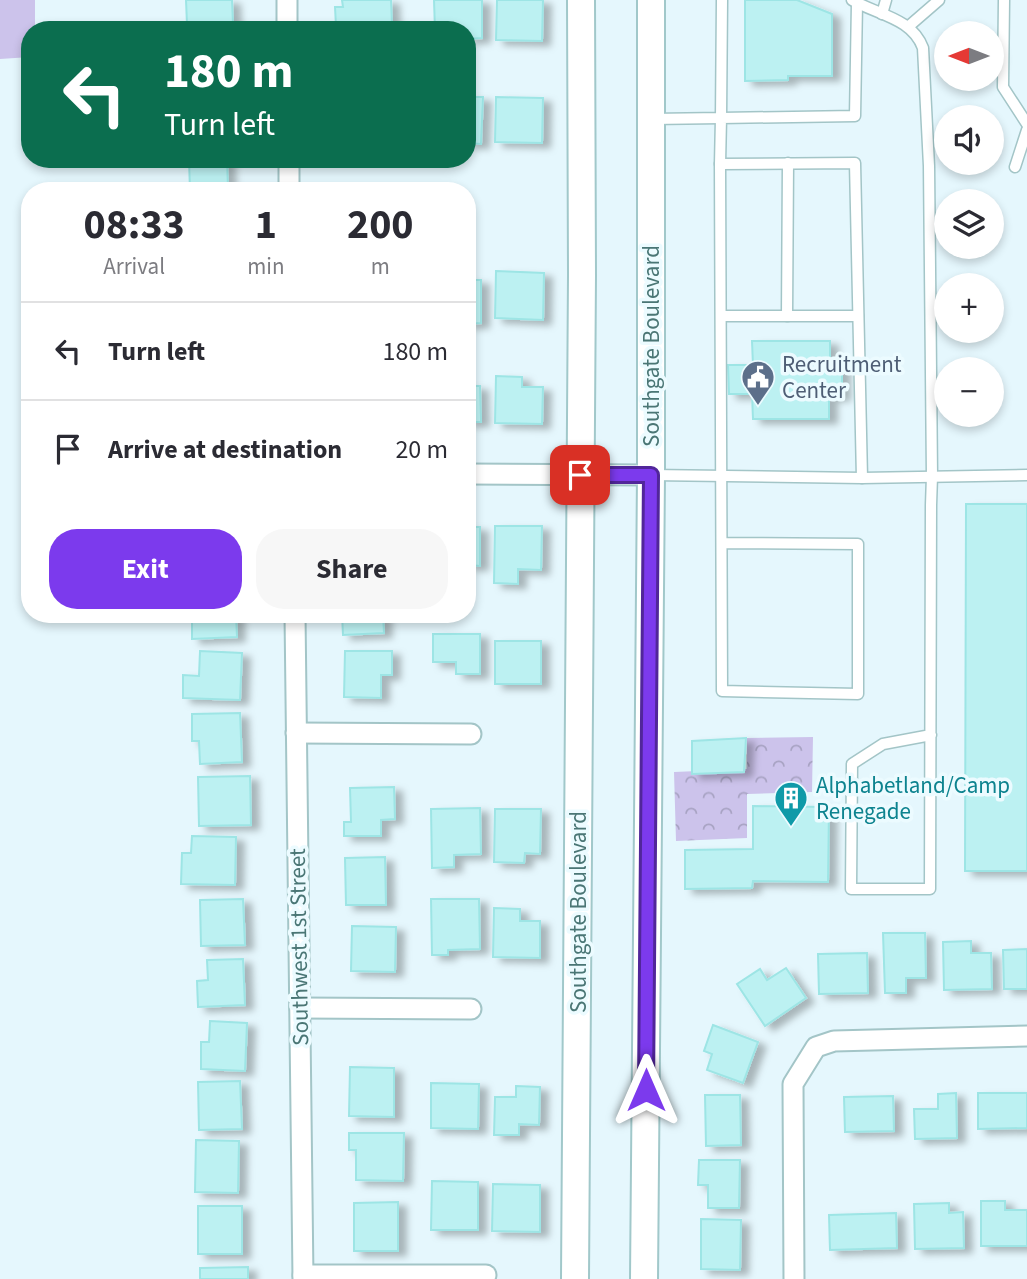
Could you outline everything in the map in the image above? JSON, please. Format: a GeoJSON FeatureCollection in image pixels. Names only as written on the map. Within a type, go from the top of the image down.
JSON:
{"type":"FeatureCollection","features":[{"type":"Feature","properties":{"kind":"main road","name":"Southgate Boulevard"},"geometry":{"type":"LineString","coordinates":[[575,1279],[580,0]]}},
{"type":"Feature","properties":{"kind":"main road","name":"Southgate Boulevard"},"geometry":{"type":"LineString","coordinates":[[644,1279],[651,475],[651,0]]}},
{"type":"Feature","properties":{"kind":"street"},"geometry":{"type":"LineString","coordinates":[[287,0],[287,21]]}},
{"type":"Feature","properties":{"kind":"street"},"geometry":{"type":"LineString","coordinates":[[476,474],[651,475]]}},
{"type":"Feature","properties":{"kind":"street","name":"Southwest 1st Street"},"geometry":{"type":"LineString","coordinates":[[295,623],[303,1277]]}},
{"type":"Feature","properties":{"kind":"street"},"geometry":{"type":"LineString","coordinates":[[296,733],[471,734]]}},
{"type":"Feature","properties":{"kind":"street"},"geometry":{"type":"LineString","coordinates":[[300,1008],[471,1009]]}},
{"type":"Feature","properties":{"kind":"street"},"geometry":{"type":"LineString","coordinates":[[794,1279],[793,1084],[816,1047],[834,1041],[1027,1037]]}},
{"type":"Feature","properties":{"kind":"street"},"geometry":{"type":"LineString","coordinates":[[303,1277],[486,1275]]}},
{"type":"Feature","properties":{"kind":"lane"},"geometry":{"type":"LineString","coordinates":[[722,0],[720,164],[722,316],[721,477],[723,691],[858,694],[858,544],[722,543]]}},
{"type":"Feature","properties":{"kind":"lane"},"geometry":{"type":"LineString","coordinates":[[882,14],[886,0]]}},
{"type":"Feature","properties":{"kind":"lane"},"geometry":{"type":"LineString","coordinates":[[909,26],[939,0]]}},
{"type":"Feature","properties":{"kind":"lane"},"geometry":{"type":"LineString","coordinates":[[1004,0],[1003,87],[1027,124]]}},
{"type":"Feature","properties":{"kind":"lane"},"geometry":{"type":"LineString","coordinates":[[651,119],[855,116],[855,2],[909,26],[918,35],[923,48],[929,166],[932,476],[931,735],[930,889],[851,889],[852,764],[883,744],[931,735]]}},
{"type":"Feature","properties":{"kind":"lane"},"geometry":{"type":"LineString","coordinates":[[1014,167],[1027,130]]}},
{"type":"Feature","properties":{"kind":"lane"},"geometry":{"type":"LineString","coordinates":[[787,316],[788,163]]}},
{"type":"Feature","properties":{"kind":"lane"},"geometry":{"type":"LineString","coordinates":[[720,164],[855,163],[862,478]]}},
{"type":"Feature","properties":{"kind":"lane"},"geometry":{"type":"LineString","coordinates":[[722,316],[858,316]]}},
{"type":"Feature","properties":{"kind":"lane"},"geometry":{"type":"LineString","coordinates":[[651,475],[862,478],[1027,475]]}},
{"type":"Feature","properties":{"kind":"green space"},"geometry":{"type":"Polygon","coordinates":[[[0,0],[35,0],[35,21],[21,21],[21,58],[0,59],[0,0]]]}},
{"type":"Feature","properties":{"kind":"green space"},"geometry":{"type":"Polygon","coordinates":[[[813,737],[812,792],[747,794],[747,838],[676,841],[674,772],[747,769],[747,738],[813,737]]]}},
{"type":"Feature","properties":{"kind":"building"},"geometry":{"type":"Polygon","coordinates":[[[186,0],[232,0],[233,21],[187,21],[186,0]]]}},
{"type":"Feature","properties":{"kind":"building"},"geometry":{"type":"Polygon","coordinates":[[[342,0],[391,0],[392,21],[336,21],[335,7],[343,7],[342,0]]]}},
{"type":"Feature","properties":{"kind":"building"},"geometry":{"type":"Polygon","coordinates":[[[434,0],[482,0],[482,38],[476,38],[476,21],[435,21],[434,0]]]}},
{"type":"Feature","properties":{"kind":"building"},"geometry":{"type":"Polygon","coordinates":[[[497,0],[543,0],[542,41],[496,40],[497,0]]]}},
{"type":"Feature","properties":{"kind":"building"},"geometry":{"type":"Polygon","coordinates":[[[745,0],[797,0],[832,14],[832,76],[788,76],[788,80],[745,81],[745,0]]]}},
{"type":"Feature","properties":{"kind":"building"},"geometry":{"type":"Polygon","coordinates":[[[476,97],[483,97],[481,144],[476,144],[476,97]]]}},
{"type":"Feature","properties":{"kind":"building"},"geometry":{"type":"Polygon","coordinates":[[[496,97],[543,98],[542,143],[495,142],[496,97]]]}},
{"type":"Feature","properties":{"kind":"building"},"geometry":{"type":"Polygon","coordinates":[[[189,168],[227,168],[228,182],[190,182],[189,168]]]}},
{"type":"Feature","properties":{"kind":"building"},"geometry":{"type":"Polygon","coordinates":[[[496,271],[544,273],[543,320],[495,318],[496,271]]]}},
{"type":"Feature","properties":{"kind":"building"},"geometry":{"type":"Polygon","coordinates":[[[476,280],[481,280],[481,323],[476,323],[476,280]]]}},
{"type":"Feature","properties":{"kind":"building"},"geometry":{"type":"Polygon","coordinates":[[[752,341],[830,341],[830,365],[842,364],[842,396],[829,396],[829,419],[753,419],[752,394],[729,394],[728,365],[753,365],[752,341]]]}},
{"type":"Feature","properties":{"kind":"building"},"geometry":{"type":"Polygon","coordinates":[[[496,376],[522,377],[522,387],[543,387],[542,424],[495,423],[496,376]]]}},
{"type":"Feature","properties":{"kind":"building"},"geometry":{"type":"Polygon","coordinates":[[[476,386],[480,386],[481,422],[476,422],[476,386]]]}},
{"type":"Feature","properties":{"kind":"building"},"geometry":{"type":"Polygon","coordinates":[[[966,504],[1027,504],[1027,871],[965,871],[966,504]]]}},
{"type":"Feature","properties":{"kind":"building"},"geometry":{"type":"Polygon","coordinates":[[[495,526],[542,526],[541,570],[518,569],[518,584],[494,583],[495,526]]]}},
{"type":"Feature","properties":{"kind":"building"},"geometry":{"type":"Polygon","coordinates":[[[476,527],[480,527],[480,566],[476,566],[476,527]]]}},
{"type":"Feature","properties":{"kind":"building"},"geometry":{"type":"Polygon","coordinates":[[[192,623],[236,623],[237,637],[192,639],[192,623]]]}},
{"type":"Feature","properties":{"kind":"building"},"geometry":{"type":"Polygon","coordinates":[[[342,623],[383,623],[384,633],[343,635],[342,623]]]}},
{"type":"Feature","properties":{"kind":"building"},"geometry":{"type":"Polygon","coordinates":[[[433,634],[480,634],[480,674],[456,674],[456,662],[433,662],[433,634]]]}},
{"type":"Feature","properties":{"kind":"building"},"geometry":{"type":"Polygon","coordinates":[[[495,641],[541,641],[541,684],[495,684],[495,641]]]}},
{"type":"Feature","properties":{"kind":"building"},"geometry":{"type":"Polygon","coordinates":[[[200,651],[242,653],[240,700],[183,698],[183,675],[199,676],[200,651]]]}},
{"type":"Feature","properties":{"kind":"building"},"geometry":{"type":"Polygon","coordinates":[[[345,651],[392,651],[392,675],[381,675],[381,698],[344,697],[345,651]]]}},
{"type":"Feature","properties":{"kind":"building"},"geometry":{"type":"Polygon","coordinates":[[[240,713],[242,762],[200,764],[199,741],[192,741],[192,714],[240,713]]]}},
{"type":"Feature","properties":{"kind":"building"},"geometry":{"type":"Polygon","coordinates":[[[746,738],[744,772],[692,774],[692,741],[746,738]]]}},
{"type":"Feature","properties":{"kind":"building"},"geometry":{"type":"Polygon","coordinates":[[[250,776],[251,825],[199,826],[198,777],[250,776]]]}},
{"type":"Feature","properties":{"kind":"building"},"geometry":{"type":"Polygon","coordinates":[[[394,787],[395,819],[381,820],[381,836],[344,836],[344,822],[351,822],[350,788],[394,787]]]}},
{"type":"Feature","properties":{"kind":"building","name":"Alphabetland/Camp Renegade"},"geometry":{"type":"Polygon","coordinates":[[[753,806],[829,807],[828,882],[753,881],[752,888],[685,889],[685,850],[753,849],[753,806]]]}},
{"type":"Feature","properties":{"kind":"building"},"geometry":{"type":"Polygon","coordinates":[[[480,808],[481,854],[454,855],[454,867],[432,868],[431,809],[480,808]]]}},
{"type":"Feature","properties":{"kind":"building"},"geometry":{"type":"Polygon","coordinates":[[[495,809],[541,809],[540,854],[525,853],[524,863],[494,862],[495,809]]]}},
{"type":"Feature","properties":{"kind":"building"},"geometry":{"type":"Polygon","coordinates":[[[192,836],[236,837],[235,885],[181,884],[182,853],[191,853],[192,836]]]}},
{"type":"Feature","properties":{"kind":"building"},"geometry":{"type":"Polygon","coordinates":[[[385,857],[386,905],[346,905],[345,858],[385,857]]]}},
{"type":"Feature","properties":{"kind":"building"},"geometry":{"type":"Polygon","coordinates":[[[243,899],[245,945],[201,946],[200,900],[243,899]]]}},
{"type":"Feature","properties":{"kind":"building"},"geometry":{"type":"Polygon","coordinates":[[[431,899],[479,899],[480,949],[448,950],[448,955],[432,955],[431,899]]]}},
{"type":"Feature","properties":{"kind":"building"},"geometry":{"type":"Polygon","coordinates":[[[494,908],[520,909],[520,921],[540,921],[540,958],[493,957],[494,908]]]}},
{"type":"Feature","properties":{"kind":"building"},"geometry":{"type":"Polygon","coordinates":[[[352,926],[396,927],[395,972],[351,971],[352,926]]]}},
{"type":"Feature","properties":{"kind":"building"},"geometry":{"type":"Polygon","coordinates":[[[883,933],[925,933],[926,978],[906,978],[906,993],[885,993],[883,933]]]}},
{"type":"Feature","properties":{"kind":"building"},"geometry":{"type":"Polygon","coordinates":[[[971,941],[971,953],[991,953],[992,989],[944,990],[943,942],[971,941]]]}},
{"type":"Feature","properties":{"kind":"building"},"geometry":{"type":"Polygon","coordinates":[[[1027,949],[1027,989],[1004,989],[1003,950],[1027,949]]]}},
{"type":"Feature","properties":{"kind":"building"},"geometry":{"type":"Polygon","coordinates":[[[867,953],[868,993],[819,994],[818,954],[867,953]]]}},
{"type":"Feature","properties":{"kind":"building"},"geometry":{"type":"Polygon","coordinates":[[[243,959],[245,1005],[198,1007],[197,981],[208,980],[207,960],[243,959]]]}},
{"type":"Feature","properties":{"kind":"building"},"geometry":{"type":"Polygon","coordinates":[[[786,968],[806,998],[765,1026],[737,984],[760,969],[767,980],[786,968]]]}},
{"type":"Feature","properties":{"kind":"building"},"geometry":{"type":"Polygon","coordinates":[[[210,1021],[247,1023],[245,1071],[201,1069],[201,1042],[209,1042],[210,1021]]]}},
{"type":"Feature","properties":{"kind":"building"},"geometry":{"type":"Polygon","coordinates":[[[713,1025],[758,1042],[743,1083],[707,1070],[712,1054],[704,1051],[713,1025]]]}},
{"type":"Feature","properties":{"kind":"building"},"geometry":{"type":"Polygon","coordinates":[[[350,1067],[394,1068],[394,1117],[349,1116],[350,1067]]]}},
{"type":"Feature","properties":{"kind":"building"},"geometry":{"type":"Polygon","coordinates":[[[240,1081],[242,1129],[199,1130],[198,1082],[240,1081]]]}},
{"type":"Feature","properties":{"kind":"building"},"geometry":{"type":"Polygon","coordinates":[[[431,1083],[479,1084],[478,1129],[431,1128],[431,1083]]]}},
{"type":"Feature","properties":{"kind":"building"},"geometry":{"type":"Polygon","coordinates":[[[516,1086],[540,1087],[539,1125],[519,1124],[519,1135],[494,1135],[495,1097],[516,1097],[516,1086]]]}},
{"type":"Feature","properties":{"kind":"building"},"geometry":{"type":"Polygon","coordinates":[[[956,1093],[957,1138],[915,1139],[914,1109],[938,1109],[938,1094],[956,1093]]]}},
{"type":"Feature","properties":{"kind":"building"},"geometry":{"type":"Polygon","coordinates":[[[978,1093],[1027,1093],[1027,1128],[978,1129],[978,1093]]]}},
{"type":"Feature","properties":{"kind":"building"},"geometry":{"type":"Polygon","coordinates":[[[705,1095],[740,1095],[741,1145],[706,1146],[705,1095]]]}},
{"type":"Feature","properties":{"kind":"building"},"geometry":{"type":"Polygon","coordinates":[[[893,1096],[894,1131],[845,1132],[844,1097],[893,1096]]]}},
{"type":"Feature","properties":{"kind":"building"},"geometry":{"type":"Polygon","coordinates":[[[349,1133],[404,1133],[403,1181],[356,1180],[356,1150],[349,1150],[349,1133]]]}},
{"type":"Feature","properties":{"kind":"building"},"geometry":{"type":"Polygon","coordinates":[[[196,1140],[239,1141],[238,1193],[195,1192],[196,1140]]]}},
{"type":"Feature","properties":{"kind":"building"},"geometry":{"type":"Polygon","coordinates":[[[699,1160],[740,1160],[739,1208],[708,1208],[708,1185],[698,1185],[699,1160]]]}},
{"type":"Feature","properties":{"kind":"building"},"geometry":{"type":"Polygon","coordinates":[[[432,1181],[478,1182],[478,1230],[431,1230],[432,1181]]]}},
{"type":"Feature","properties":{"kind":"building"},"geometry":{"type":"Polygon","coordinates":[[[493,1184],[540,1185],[540,1232],[492,1231],[493,1184]]]}},
{"type":"Feature","properties":{"kind":"building"},"geometry":{"type":"Polygon","coordinates":[[[981,1201],[1005,1201],[1005,1210],[1027,1210],[1027,1246],[981,1246],[981,1201]]]}},
{"type":"Feature","properties":{"kind":"building"},"geometry":{"type":"Polygon","coordinates":[[[398,1202],[398,1251],[354,1251],[354,1203],[398,1202]]]}},
{"type":"Feature","properties":{"kind":"building"},"geometry":{"type":"Polygon","coordinates":[[[949,1203],[949,1213],[963,1212],[964,1248],[915,1249],[914,1204],[949,1203]]]}},
{"type":"Feature","properties":{"kind":"building"},"geometry":{"type":"Polygon","coordinates":[[[198,1206],[242,1206],[242,1254],[198,1254],[198,1206]]]}},
{"type":"Feature","properties":{"kind":"building"},"geometry":{"type":"Polygon","coordinates":[[[896,1213],[897,1248],[830,1250],[829,1215],[896,1213]]]}},
{"type":"Feature","properties":{"kind":"building"},"geometry":{"type":"Polygon","coordinates":[[[701,1219],[741,1220],[740,1270],[701,1269],[701,1219]]]}},
{"type":"Feature","properties":{"kind":"building"},"geometry":{"type":"Polygon","coordinates":[[[248,1267],[248,1279],[200,1279],[200,1268],[248,1267]]]}},
{"type":"Feature","properties":{"kind":"place","name":"Recruitment Center"},"geometry":{"type":"Point","coordinates":[758,407]}},
{"type":"Feature","properties":{"kind":"place","name":"Alphabetland/Camp Renegade"},"geometry":{"type":"Point","coordinates":[791,828]}},
{"type":"Feature","properties":{"kind":"route"},"geometry":{"type":"LineString","coordinates":[[580,475],[651,475],[646,1090]]}}]}
